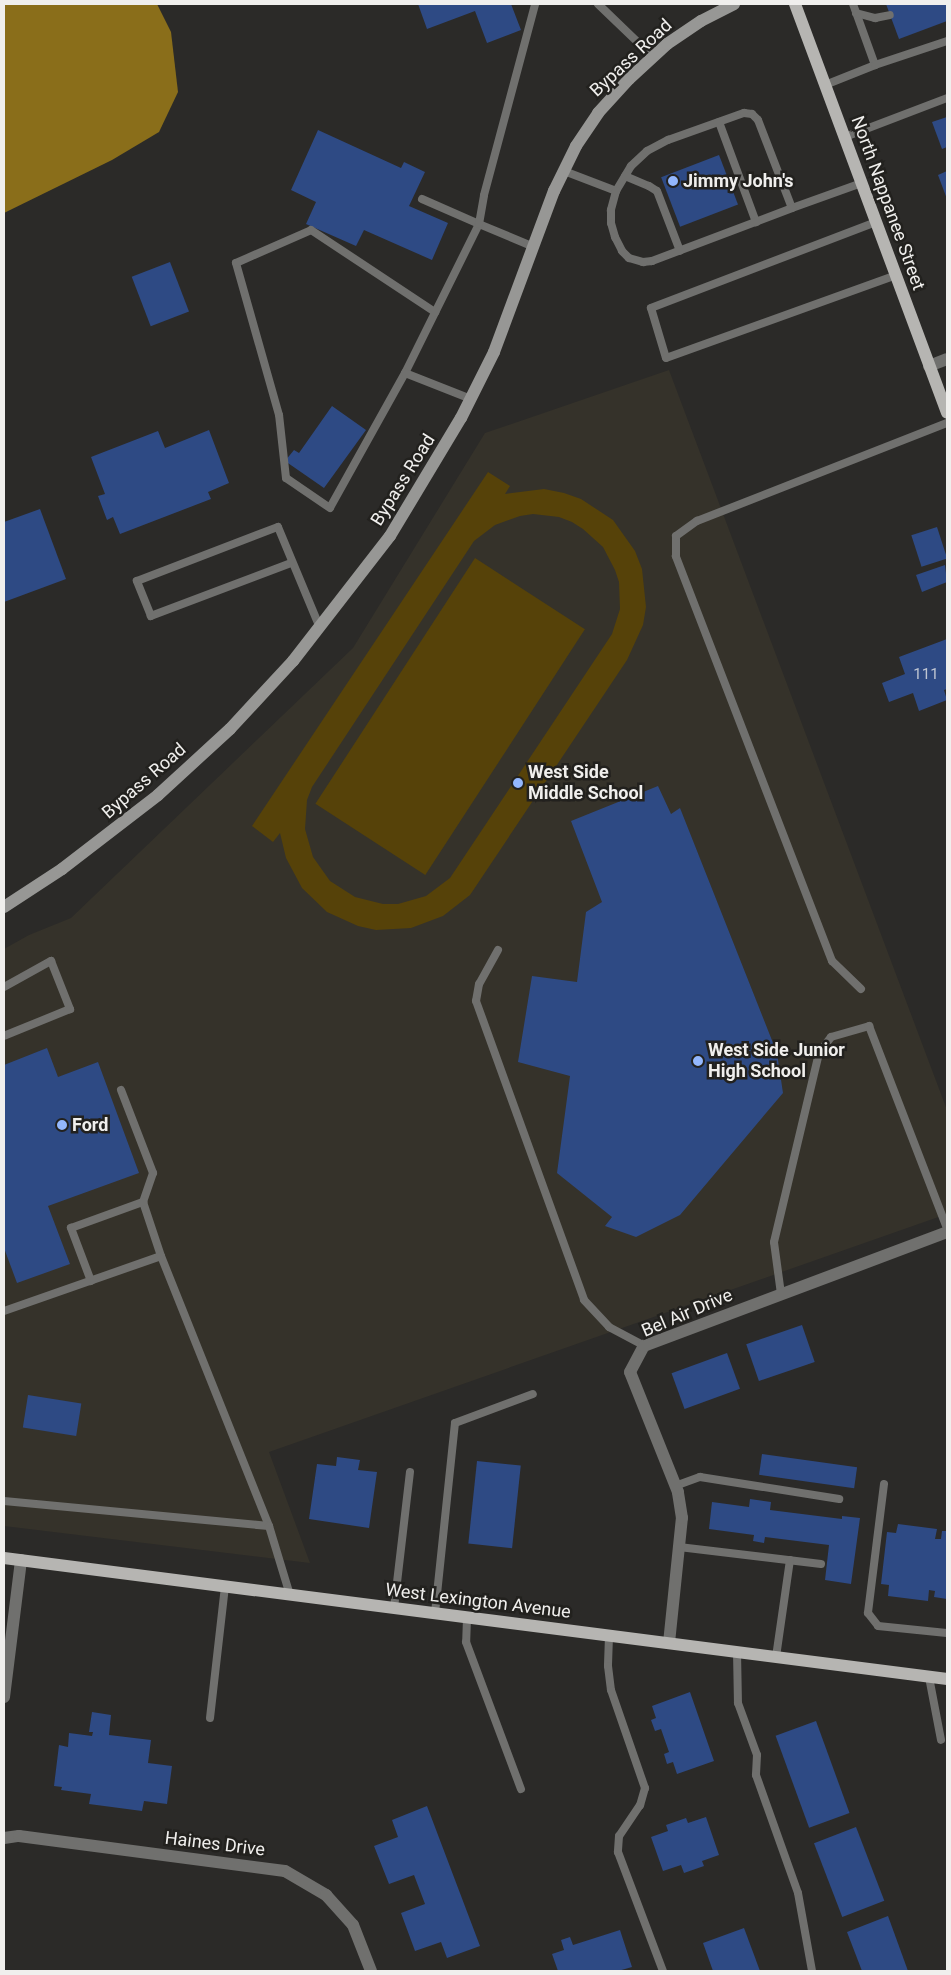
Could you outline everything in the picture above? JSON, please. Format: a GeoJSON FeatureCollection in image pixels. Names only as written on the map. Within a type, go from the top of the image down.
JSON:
{"type":"FeatureCollection","features":[{"type":"Feature","properties":{"kind":"main road","name":"Bypass Road"},"geometry":{"type":"LineString","coordinates":[[4,907],[62,869],[158,795],[230,729],[294,661],[390,536],[426,480],[471,399],[494,352],[554,191],[576,146],[598,113],[653,57],[701,21],[734,4]]}},
{"type":"Feature","properties":{"kind":"main road","name":"North Nappanee Street"},"geometry":{"type":"LineString","coordinates":[[795,4],[947,413]]}},
{"type":"Feature","properties":{"kind":"main road","name":"West Lexington Avenue"},"geometry":{"type":"LineString","coordinates":[[4,1558],[947,1679]]}},
{"type":"Feature","properties":{"kind":"street"},"geometry":{"type":"LineString","coordinates":[[930,366],[947,360]]}},
{"type":"Feature","properties":{"kind":"street","name":"Bel Air Drive"},"geometry":{"type":"LineString","coordinates":[[669,1643],[682,1518],[675,1486],[630,1372],[644,1346],[947,1232]]}},
{"type":"Feature","properties":{"kind":"street"},"geometry":{"type":"LineString","coordinates":[[4,1697],[21,1560]]}},
{"type":"Feature","properties":{"kind":"street","name":"Haines Drive"},"geometry":{"type":"LineString","coordinates":[[4,1838],[19,1836],[285,1871],[326,1895],[353,1924],[371,1971]]}},
{"type":"Feature","properties":{"kind":"lane"},"geometry":{"type":"LineString","coordinates":[[435,312],[311,230],[236,263],[279,415],[286,478],[330,508],[405,373],[435,312],[478,224],[535,4]]}},
{"type":"Feature","properties":{"kind":"lane"},"geometry":{"type":"LineString","coordinates":[[598,4],[653,57]]}},
{"type":"Feature","properties":{"kind":"lane"},"geometry":{"type":"LineString","coordinates":[[853,4],[876,64]]}},
{"type":"Feature","properties":{"kind":"lane"},"geometry":{"type":"LineString","coordinates":[[856,13],[875,18],[890,15]]}},
{"type":"Feature","properties":{"kind":"lane"},"geometry":{"type":"LineString","coordinates":[[825,85],[876,64],[947,41]]}},
{"type":"Feature","properties":{"kind":"lane"},"geometry":{"type":"LineString","coordinates":[[844,137],[947,98]]}},
{"type":"Feature","properties":{"kind":"lane"},"geometry":{"type":"LineString","coordinates":[[792,208],[758,120],[752,114],[744,113],[668,140],[647,151],[631,166],[616,191],[610,210],[611,223],[622,251],[629,258],[652,262],[862,183]]}},
{"type":"Feature","properties":{"kind":"lane"},"geometry":{"type":"LineString","coordinates":[[719,122],[756,222]]}},
{"type":"Feature","properties":{"kind":"lane"},"geometry":{"type":"LineString","coordinates":[[564,171],[616,191]]}},
{"type":"Feature","properties":{"kind":"lane"},"geometry":{"type":"LineString","coordinates":[[625,176],[657,191],[680,251]]}},
{"type":"Feature","properties":{"kind":"lane"},"geometry":{"type":"LineString","coordinates":[[422,199],[534,248]]}},
{"type":"Feature","properties":{"kind":"lane"},"geometry":{"type":"LineString","coordinates":[[876,222],[651,308],[666,358],[896,275]]}},
{"type":"Feature","properties":{"kind":"lane"},"geometry":{"type":"LineString","coordinates":[[405,373],[471,399]]}},
{"type":"Feature","properties":{"kind":"lane"},"geometry":{"type":"LineString","coordinates":[[861,989],[832,961],[676,556],[676,536],[697,521],[947,423]]}},
{"type":"Feature","properties":{"kind":"lane"},"geometry":{"type":"LineString","coordinates":[[291,562],[151,616],[137,581],[278,527],[320,628]]}},
{"type":"Feature","properties":{"kind":"lane"},"geometry":{"type":"LineString","coordinates":[[498,950],[479,984],[476,1001],[584,1300],[609,1328],[644,1346]]}},
{"type":"Feature","properties":{"kind":"lane"},"geometry":{"type":"LineString","coordinates":[[4,987],[51,961],[70,1009],[4,1036]]}},
{"type":"Feature","properties":{"kind":"lane"},"geometry":{"type":"LineString","coordinates":[[781,1294],[774,1242],[819,1053],[830,1037],[869,1026],[947,1228]]}},
{"type":"Feature","properties":{"kind":"lane"},"geometry":{"type":"LineString","coordinates":[[121,1090],[153,1173],[143,1202],[161,1256],[269,1526],[290,1595]]}},
{"type":"Feature","properties":{"kind":"lane"},"geometry":{"type":"LineString","coordinates":[[91,1281],[71,1228],[143,1202]]}},
{"type":"Feature","properties":{"kind":"lane"},"geometry":{"type":"LineString","coordinates":[[4,1312],[161,1256]]}},
{"type":"Feature","properties":{"kind":"lane"},"geometry":{"type":"LineString","coordinates":[[435,1613],[456,1423],[533,1394]]}},
{"type":"Feature","properties":{"kind":"lane"},"geometry":{"type":"LineString","coordinates":[[394,1608],[410,1472]]}},
{"type":"Feature","properties":{"kind":"lane"},"geometry":{"type":"LineString","coordinates":[[675,1486],[700,1477],[839,1500]]}},
{"type":"Feature","properties":{"kind":"lane"},"geometry":{"type":"LineString","coordinates":[[884,1484],[868,1613],[878,1626],[947,1633]]}},
{"type":"Feature","properties":{"kind":"lane"},"geometry":{"type":"LineString","coordinates":[[4,1501],[269,1526]]}},
{"type":"Feature","properties":{"kind":"lane"},"geometry":{"type":"LineString","coordinates":[[679,1547],[821,1564]]}},
{"type":"Feature","properties":{"kind":"lane"},"geometry":{"type":"LineString","coordinates":[[776,1657],[790,1560]]}},
{"type":"Feature","properties":{"kind":"lane"},"geometry":{"type":"LineString","coordinates":[[210,1718],[225,1586]]}},
{"type":"Feature","properties":{"kind":"lane"},"geometry":{"type":"LineString","coordinates":[[467,1618],[466,1642],[521,1789]]}},
{"type":"Feature","properties":{"kind":"lane"},"geometry":{"type":"LineString","coordinates":[[609,1636],[608,1666],[611,1690],[646,1788],[640,1804],[619,1836],[618,1852],[664,1971]]}},
{"type":"Feature","properties":{"kind":"lane"},"geometry":{"type":"LineString","coordinates":[[737,1652],[738,1703],[757,1756],[756,1776],[798,1892],[812,1971]]}},
{"type":"Feature","properties":{"kind":"lane"},"geometry":{"type":"LineString","coordinates":[[929,1677],[941,1740]]}},
{"type":"Feature","properties":{"kind":"shaded area"},"geometry":{"type":"Polygon","coordinates":[[[4,4],[157,4],[171,32],[178,92],[159,132],[112,160],[4,213],[4,4]]]}},
{"type":"Feature","properties":{"kind":"shaded area","name":"West Side Middle School"},"geometry":{"type":"Polygon","coordinates":[[[669,370],[947,1110],[947,1214],[269,1452],[310,1563],[4,1526],[4,949],[29,935],[71,918],[353,648],[485,433],[669,370]]]}},
{"type":"Feature","properties":{"kind":"shaded area"},"geometry":{"type":"Polygon","coordinates":[[[488,472],[510,486],[505,494],[544,489],[564,493],[581,499],[613,520],[635,551],[642,569],[646,607],[643,625],[627,660],[470,895],[443,916],[411,928],[376,930],[358,926],[327,912],[302,888],[286,858],[280,833],[273,842],[252,826],[488,472]],[[533,514],[520,516],[495,525],[474,541],[312,787],[307,800],[305,829],[313,857],[330,881],[355,897],[383,904],[398,904],[426,896],[450,878],[612,634],[620,609],[619,582],[615,570],[603,547],[583,529],[559,517],[533,514]]]}},
{"type":"Feature","properties":{"kind":"shaded area"},"geometry":{"type":"Polygon","coordinates":[[[475,558],[585,629],[425,875],[315,804],[475,558]]]}},
{"type":"Feature","properties":{"kind":"building"},"geometry":{"type":"Polygon","coordinates":[[[418,4],[511,4],[521,30],[487,43],[475,11],[427,29],[418,4]]]}},
{"type":"Feature","properties":{"kind":"building"},"geometry":{"type":"Polygon","coordinates":[[[886,4],[947,4],[947,21],[899,39],[886,4]]]}},
{"type":"Feature","properties":{"kind":"building"},"geometry":{"type":"Polygon","coordinates":[[[947,117],[947,147],[942,149],[932,122],[947,117]]]}},
{"type":"Feature","properties":{"kind":"building"},"geometry":{"type":"Polygon","coordinates":[[[318,130],[401,168],[404,162],[425,172],[409,206],[448,223],[432,260],[364,230],[356,246],[306,224],[316,202],[291,190],[318,130]]]}},
{"type":"Feature","properties":{"kind":"building"},"geometry":{"type":"Polygon","coordinates":[[[719,155],[738,204],[680,227],[661,177],[719,155]]]}},
{"type":"Feature","properties":{"kind":"building"},"geometry":{"type":"Polygon","coordinates":[[[947,171],[947,199],[938,175],[947,171]]]}},
{"type":"Feature","properties":{"kind":"building"},"geometry":{"type":"Polygon","coordinates":[[[170,262],[189,311],[151,326],[132,277],[170,262]]]}},
{"type":"Feature","properties":{"kind":"building"},"geometry":{"type":"Polygon","coordinates":[[[332,406],[366,430],[324,488],[285,461],[294,450],[299,453],[332,406]]]}},
{"type":"Feature","properties":{"kind":"building"},"geometry":{"type":"Polygon","coordinates":[[[209,430],[229,483],[208,492],[211,499],[120,534],[113,517],[107,520],[98,496],[105,494],[91,457],[158,431],[165,448],[209,430]]]}},
{"type":"Feature","properties":{"kind":"building"},"geometry":{"type":"Polygon","coordinates":[[[40,509],[66,579],[4,602],[4,522],[40,509]]]}},
{"type":"Feature","properties":{"kind":"building"},"geometry":{"type":"Polygon","coordinates":[[[937,527],[947,558],[922,567],[911,535],[937,527]]]}},
{"type":"Feature","properties":{"kind":"building"},"geometry":{"type":"Polygon","coordinates":[[[945,565],[947,582],[922,592],[916,575],[945,565]]]}},
{"type":"Feature","properties":{"kind":"building"},"geometry":{"type":"Polygon","coordinates":[[[947,639],[947,689],[944,690],[947,700],[919,711],[913,693],[889,702],[882,683],[905,674],[899,657],[947,639]]]}},
{"type":"Feature","properties":{"kind":"building"},"geometry":{"type":"Polygon","coordinates":[[[658,786],[671,814],[680,808],[777,1053],[783,1093],[680,1215],[636,1237],[605,1226],[612,1217],[557,1173],[570,1076],[518,1062],[532,976],[577,982],[586,912],[602,902],[571,821],[658,786]]]}},
{"type":"Feature","properties":{"kind":"building","name":"Ford"},"geometry":{"type":"Polygon","coordinates":[[[47,1048],[58,1077],[98,1062],[139,1173],[48,1206],[70,1264],[17,1283],[4,1248],[4,1065],[47,1048]]]}},
{"type":"Feature","properties":{"kind":"building"},"geometry":{"type":"Polygon","coordinates":[[[802,1325],[815,1362],[759,1381],[746,1344],[802,1325]]]}},
{"type":"Feature","properties":{"kind":"building"},"geometry":{"type":"Polygon","coordinates":[[[727,1353],[740,1389],[685,1409],[672,1373],[727,1353]]]}},
{"type":"Feature","properties":{"kind":"building"},"geometry":{"type":"Polygon","coordinates":[[[28,1395],[81,1403],[76,1436],[23,1428],[28,1395]]]}},
{"type":"Feature","properties":{"kind":"building"},"geometry":{"type":"Polygon","coordinates":[[[762,1454],[857,1467],[854,1488],[759,1475],[762,1454]]]}},
{"type":"Feature","properties":{"kind":"building"},"geometry":{"type":"Polygon","coordinates":[[[337,1457],[360,1460],[358,1470],[377,1472],[369,1528],[309,1519],[317,1464],[336,1466],[337,1457]]]}},
{"type":"Feature","properties":{"kind":"building"},"geometry":{"type":"Polygon","coordinates":[[[477,1461],[521,1466],[512,1548],[468,1544],[477,1461]]]}},
{"type":"Feature","properties":{"kind":"building"},"geometry":{"type":"Polygon","coordinates":[[[750,1499],[771,1502],[770,1510],[842,1519],[842,1516],[860,1518],[851,1584],[825,1580],[829,1545],[765,1537],[764,1543],[753,1541],[754,1535],[709,1529],[712,1502],[749,1507],[750,1499]]]}},
{"type":"Feature","properties":{"kind":"building"},"geometry":{"type":"Polygon","coordinates":[[[898,1524],[937,1529],[935,1539],[941,1539],[942,1531],[947,1531],[947,1599],[934,1597],[935,1591],[929,1590],[928,1601],[888,1596],[889,1585],[881,1584],[887,1532],[896,1533],[898,1524]]]}},
{"type":"Feature","properties":{"kind":"building"},"geometry":{"type":"Polygon","coordinates":[[[690,1692],[714,1761],[677,1774],[673,1762],[667,1764],[664,1754],[669,1752],[661,1729],[655,1731],[651,1720],[656,1718],[652,1706],[690,1692]]]}},
{"type":"Feature","properties":{"kind":"building"},"geometry":{"type":"Polygon","coordinates":[[[92,1712],[111,1715],[109,1735],[151,1740],[148,1763],[172,1766],[167,1804],[144,1801],[142,1811],[89,1804],[91,1794],[61,1790],[62,1787],[54,1786],[59,1745],[68,1747],[69,1733],[92,1736],[93,1732],[89,1732],[92,1712]]]}},
{"type":"Feature","properties":{"kind":"building"},"geometry":{"type":"Polygon","coordinates":[[[816,1721],[850,1813],[809,1828],[776,1736],[816,1721]]]}},
{"type":"Feature","properties":{"kind":"building"},"geometry":{"type":"Polygon","coordinates":[[[427,1806],[480,1946],[447,1958],[441,1942],[415,1951],[401,1913],[425,1904],[414,1875],[389,1884],[374,1846],[398,1837],[392,1820],[427,1806]]]}},
{"type":"Feature","properties":{"kind":"building"},"geometry":{"type":"Polygon","coordinates":[[[706,1817],[719,1855],[702,1861],[704,1866],[684,1873],[681,1865],[663,1871],[651,1837],[668,1831],[666,1825],[686,1818],[688,1823],[706,1817]]]}},
{"type":"Feature","properties":{"kind":"building"},"geometry":{"type":"Polygon","coordinates":[[[856,1827],[884,1901],[842,1917],[814,1843],[856,1827]]]}},
{"type":"Feature","properties":{"kind":"building"},"geometry":{"type":"Polygon","coordinates":[[[888,1916],[908,1971],[862,1971],[847,1932],[888,1916]]]}},
{"type":"Feature","properties":{"kind":"building"},"geometry":{"type":"Polygon","coordinates":[[[744,1928],[760,1971],[713,1971],[703,1943],[744,1928]]]}},
{"type":"Feature","properties":{"kind":"building"},"geometry":{"type":"Polygon","coordinates":[[[620,1930],[632,1967],[618,1971],[558,1971],[552,1954],[564,1950],[561,1940],[570,1937],[573,1945],[620,1930]]]}},
{"type":"Feature","properties":{"kind":"place","name":"Jimmy John's"},"geometry":{"type":"Point","coordinates":[673,181]}},
{"type":"Feature","properties":{"kind":"place","name":"West Side Middle School"},"geometry":{"type":"Point","coordinates":[518,783]}},
{"type":"Feature","properties":{"kind":"place","name":"West Side Junior High School"},"geometry":{"type":"Point","coordinates":[698,1061]}},
{"type":"Feature","properties":{"kind":"place","name":"Ford"},"geometry":{"type":"Point","coordinates":[62,1125]}}]}
